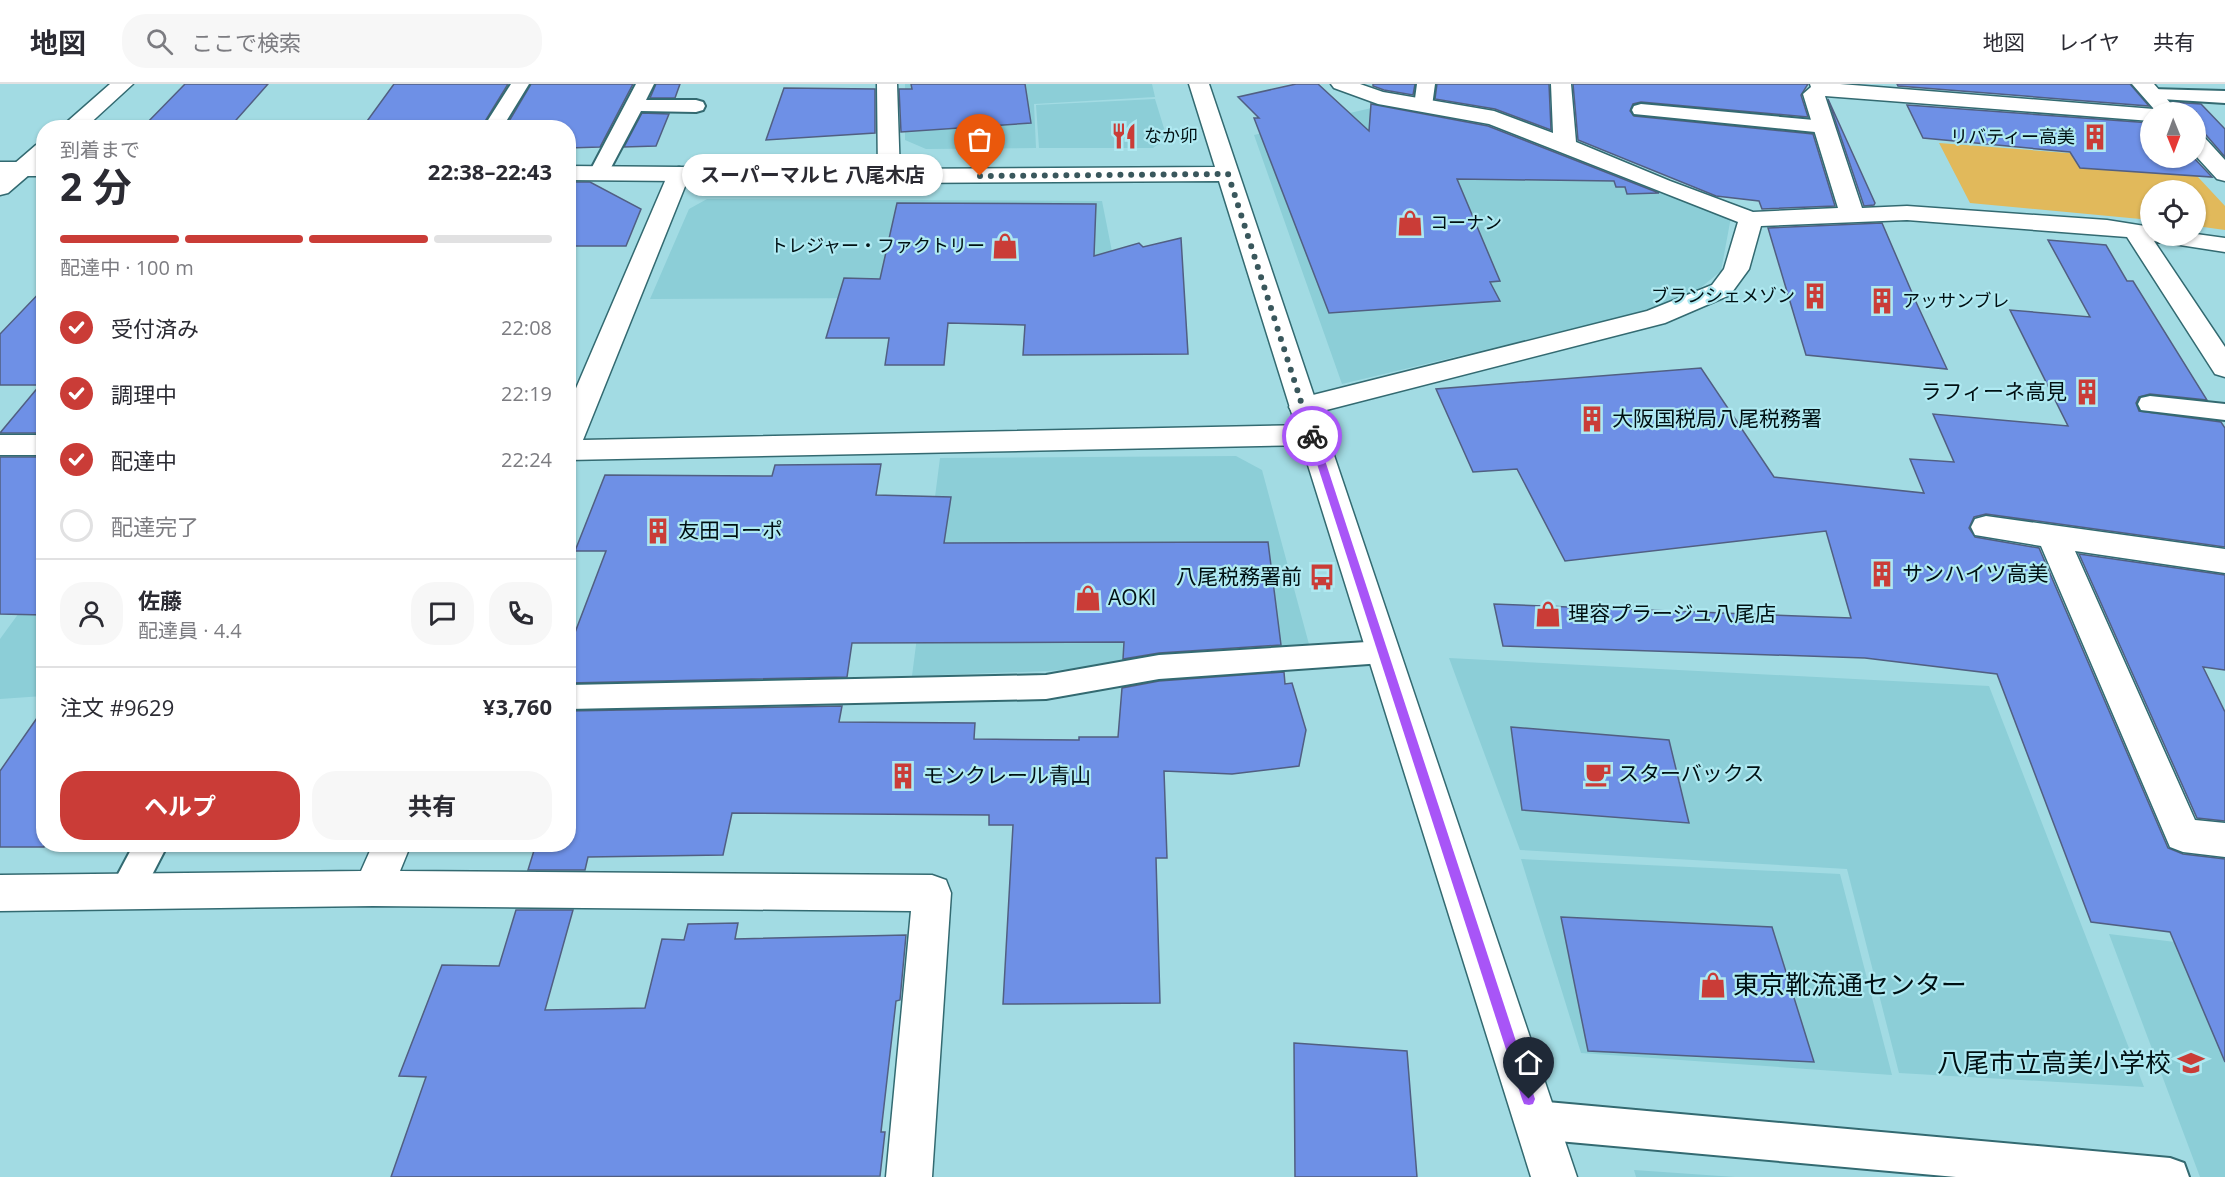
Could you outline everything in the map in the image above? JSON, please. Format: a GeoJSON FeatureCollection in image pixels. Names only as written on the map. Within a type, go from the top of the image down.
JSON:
{"type":"FeatureCollection","features":[{"type":"Feature","properties":{"kind":"street"},"geometry":{"type":"LineString","coordinates":[[80,120],[123,84]]}},
{"type":"Feature","properties":{"kind":"street"},"geometry":{"type":"LineString","coordinates":[[887,84],[889,176]]}},
{"type":"Feature","properties":{"kind":"street"},"geometry":{"type":"LineString","coordinates":[[1199,84],[1554,1177]]}},
{"type":"Feature","properties":{"kind":"street"},"geometry":{"type":"LineString","coordinates":[[1341,84],[1378,98],[1424,95],[1494,118],[1662,186],[1751,219],[1907,213],[2107,227],[2140,232]]}},
{"type":"Feature","properties":{"kind":"street"},"geometry":{"type":"LineString","coordinates":[[1561,84],[1564,145]]}},
{"type":"Feature","properties":{"kind":"street"},"geometry":{"type":"LineString","coordinates":[[1852,215],[1814,94],[1822,87],[2148,98]]}},
{"type":"Feature","properties":{"kind":"street"},"geometry":{"type":"LineString","coordinates":[[2206,152],[2222,168]]}},
{"type":"Feature","properties":{"kind":"street"},"geometry":{"type":"LineString","coordinates":[[0,188],[36,157]]}},
{"type":"Feature","properties":{"kind":"street"},"geometry":{"type":"LineString","coordinates":[[576,173],[889,176],[1228,174]]}},
{"type":"Feature","properties":{"kind":"street"},"geometry":{"type":"LineString","coordinates":[[576,422],[679,174]]}},
{"type":"Feature","properties":{"kind":"street"},"geometry":{"type":"LineString","coordinates":[[576,450],[1308,421],[1656,317],[1721,290],[1736,269],[1751,219]]}},
{"type":"Feature","properties":{"kind":"street"},"geometry":{"type":"LineString","coordinates":[[2206,242],[2225,245]]}},
{"type":"Feature","properties":{"kind":"street"},"geometry":{"type":"LineString","coordinates":[[2151,246],[2225,368]]}},
{"type":"Feature","properties":{"kind":"street"},"geometry":{"type":"LineString","coordinates":[[0,445],[36,445]]}},
{"type":"Feature","properties":{"kind":"street"},"geometry":{"type":"LineString","coordinates":[[1986,527],[2225,561]]}},
{"type":"Feature","properties":{"kind":"street"},"geometry":{"type":"LineString","coordinates":[[2053,537],[2183,835],[2225,840]]}},
{"type":"Feature","properties":{"kind":"street"},"geometry":{"type":"LineString","coordinates":[[373,888],[389,852]]}},
{"type":"Feature","properties":{"kind":"street"},"geometry":{"type":"LineString","coordinates":[[0,893],[373,888],[932,893],[909,1177]]}},
{"type":"Feature","properties":{"kind":"lane"},"geometry":{"type":"LineString","coordinates":[[497,120],[520,84]]}},
{"type":"Feature","properties":{"kind":"lane"},"geometry":{"type":"LineString","coordinates":[[599,174],[645,84]]}},
{"type":"Feature","properties":{"kind":"lane"},"geometry":{"type":"LineString","coordinates":[[2148,98],[2225,97]]}},
{"type":"Feature","properties":{"kind":"lane"},"geometry":{"type":"LineString","coordinates":[[634,105],[696,106]]}},
{"type":"Feature","properties":{"kind":"lane"},"geometry":{"type":"LineString","coordinates":[[1641,111],[1825,127]]}},
{"type":"Feature","properties":{"kind":"lane"},"geometry":{"type":"LineString","coordinates":[[2150,404],[2225,412]]}},
{"type":"Feature","properties":{"kind":"lane"},"geometry":{"type":"LineString","coordinates":[[576,697],[1047,687],[1159,667],[1383,652]]}},
{"type":"Feature","properties":{"kind":"lane"},"geometry":{"type":"LineString","coordinates":[[126,891],[148,852]]}},
{"type":"Feature","properties":{"kind":"lane"},"geometry":{"type":"LineString","coordinates":[[1536,1120],[2170,1177]]}},
{"type":"Feature","properties":{"kind":"shaded area"},"geometry":{"type":"Polygon","coordinates":[[[905,84],[1152,84],[1155,97],[1034,104],[1036,148],[926,149],[905,140],[905,84]]]}},
{"type":"Feature","properties":{"kind":"shaded area"},"geometry":{"type":"Polygon","coordinates":[[[1155,99],[1167,138],[1153,148],[1039,148],[1036,105],[1155,99]]]}},
{"type":"Feature","properties":{"kind":"shaded area"},"geometry":{"type":"Polygon","coordinates":[[[1377,102],[1490,126],[1614,178],[1731,217],[1721,271],[1699,289],[1652,310],[1342,384],[1254,135],[1376,107],[1377,102]]]}},
{"type":"Feature","properties":{"kind":"shaded area"},"geometry":{"type":"Polygon","coordinates":[[[1939,143],[2140,159],[2140,168],[2190,168],[2201,180],[2140,180],[2140,219],[1970,203],[1939,143]]]}},
{"type":"Feature","properties":{"kind":"shaded area"},"geometry":{"type":"Polygon","coordinates":[[[2206,186],[2225,206],[2225,230],[2206,227],[2206,186]]]}},
{"type":"Feature","properties":{"kind":"shaded area"},"geometry":{"type":"Polygon","coordinates":[[[707,199],[1102,201],[1121,297],[650,299],[689,209],[707,199]]]}},
{"type":"Feature","properties":{"kind":"shaded area"},"geometry":{"type":"Polygon","coordinates":[[[1236,456],[1262,470],[1310,648],[1048,671],[912,676],[940,458],[1236,456]]]}},
{"type":"Feature","properties":{"kind":"shaded area"},"geometry":{"type":"Polygon","coordinates":[[[36,590],[36,696],[0,699],[0,639],[36,590]]]}},
{"type":"Feature","properties":{"kind":"shaded area"},"geometry":{"type":"Polygon","coordinates":[[[1449,658],[1989,686],[2144,1087],[1899,1073],[1847,869],[1520,850],[1449,658]]]}},
{"type":"Feature","properties":{"kind":"shaded area"},"geometry":{"type":"Polygon","coordinates":[[[1521,859],[1840,874],[1892,1075],[1581,1053],[1521,859]]]}},
{"type":"Feature","properties":{"kind":"shaded area","name":"八尾市立高美小学校"},"geometry":{"type":"Polygon","coordinates":[[[2109,934],[2225,948],[2225,1177],[2200,1177],[2109,934]]]}},
{"type":"Feature","properties":{"kind":"shaded area"},"geometry":{"type":"Polygon","coordinates":[[[1634,1170],[1735,1177],[1636,1177],[1634,1170]]]}},
{"type":"Feature","properties":{"kind":"building"},"geometry":{"type":"Polygon","coordinates":[[[185,84],[268,84],[236,120],[150,120],[185,84]]]}},
{"type":"Feature","properties":{"kind":"building"},"geometry":{"type":"Polygon","coordinates":[[[394,84],[508,84],[486,120],[368,120],[394,84]]]}},
{"type":"Feature","properties":{"kind":"building"},"geometry":{"type":"Polygon","coordinates":[[[531,84],[633,84],[600,147],[576,148],[576,120],[510,120],[531,84]]]}},
{"type":"Feature","properties":{"kind":"building"},"geometry":{"type":"Polygon","coordinates":[[[656,84],[680,84],[675,98],[650,98],[656,84]]]}},
{"type":"Feature","properties":{"kind":"building"},"geometry":{"type":"Polygon","coordinates":[[[911,84],[1025,84],[1031,123],[901,132],[899,89],[912,89],[911,84]]]}},
{"type":"Feature","properties":{"kind":"building"},"geometry":{"type":"Polygon","coordinates":[[[1296,84],[1318,84],[1369,131],[1371,104],[1488,126],[1659,193],[1627,194],[1625,187],[1616,187],[1614,181],[1457,179],[1500,281],[1490,282],[1500,301],[1329,313],[1254,118],[1259,118],[1238,97],[1296,84]]]}},
{"type":"Feature","properties":{"kind":"building"},"geometry":{"type":"Polygon","coordinates":[[[1373,84],[1415,84],[1413,95],[1384,90],[1373,84]]]}},
{"type":"Feature","properties":{"kind":"building"},"geometry":{"type":"Polygon","coordinates":[[[1437,84],[1549,84],[1551,130],[1495,109],[1435,99],[1437,84]]]}},
{"type":"Feature","properties":{"kind":"building"},"geometry":{"type":"Polygon","coordinates":[[[1573,84],[1808,84],[1801,95],[1808,117],[1641,102],[1633,104],[1630,111],[1634,116],[1813,134],[1835,206],[1762,209],[1759,201],[1716,196],[1578,140],[1573,84]]]}},
{"type":"Feature","properties":{"kind":"building"},"geometry":{"type":"Polygon","coordinates":[[[1897,84],[2130,84],[2146,102],[2140,102],[2140,105],[1898,86],[1897,84]]]}},
{"type":"Feature","properties":{"kind":"building"},"geometry":{"type":"Polygon","coordinates":[[[784,88],[875,89],[875,133],[766,140],[784,88]]]}},
{"type":"Feature","properties":{"kind":"building"},"geometry":{"type":"Polygon","coordinates":[[[1828,99],[1875,203],[1874,205],[1864,206],[1828,99]]]}},
{"type":"Feature","properties":{"kind":"building"},"geometry":{"type":"Polygon","coordinates":[[[1907,105],[2140,122],[2140,168],[2203,168],[2212,177],[2080,168],[2070,152],[1923,138],[1907,105]]]}},
{"type":"Feature","properties":{"kind":"building"},"geometry":{"type":"Polygon","coordinates":[[[2206,109],[2225,129],[2225,157],[2206,135],[2206,109]]]}},
{"type":"Feature","properties":{"kind":"building"},"geometry":{"type":"Polygon","coordinates":[[[642,113],[669,114],[656,146],[624,147],[642,113]]]}},
{"type":"Feature","properties":{"kind":"building"},"geometry":{"type":"Polygon","coordinates":[[[576,182],[590,182],[641,209],[626,246],[576,246],[576,182]]]}},
{"type":"Feature","properties":{"kind":"building"},"geometry":{"type":"Polygon","coordinates":[[[897,203],[1096,204],[1094,256],[1139,243],[1143,247],[1181,238],[1188,354],[1023,355],[1025,325],[948,323],[944,365],[885,365],[889,338],[826,338],[844,278],[880,279],[897,203]]]}},
{"type":"Feature","properties":{"kind":"building"},"geometry":{"type":"Polygon","coordinates":[[[1882,223],[1947,369],[1806,355],[1768,228],[1882,223]]]}},
{"type":"Feature","properties":{"kind":"building"},"geometry":{"type":"Polygon","coordinates":[[[2048,240],[2106,245],[2127,281],[2133,281],[2207,400],[2150,394],[2139,397],[2136,403],[2139,411],[2221,422],[2225,428],[2225,547],[1986,514],[1974,517],[1969,528],[1975,537],[2039,548],[2168,848],[2183,854],[2225,859],[2225,1062],[2170,932],[2091,922],[1997,674],[1865,658],[1503,646],[1494,604],[1851,618],[1826,531],[1565,561],[1517,469],[1473,472],[1436,389],[1701,368],[1774,477],[1924,493],[1910,459],[1954,462],[1933,414],[2068,426],[2010,310],[2090,317],[2048,240]]]}},
{"type":"Feature","properties":{"kind":"building"},"geometry":{"type":"Polygon","coordinates":[[[36,296],[36,385],[0,385],[0,334],[36,296]]]}},
{"type":"Feature","properties":{"kind":"building"},"geometry":{"type":"Polygon","coordinates":[[[36,390],[36,433],[0,433],[36,390]]]}},
{"type":"Feature","properties":{"kind":"building"},"geometry":{"type":"Polygon","coordinates":[[[0,457],[36,457],[36,615],[0,614],[0,457]]]}},
{"type":"Feature","properties":{"kind":"building"},"geometry":{"type":"Polygon","coordinates":[[[881,464],[876,495],[951,497],[944,543],[1268,542],[1281,645],[1159,653],[1123,659],[1124,642],[852,643],[847,677],[576,683],[576,630],[606,551],[576,551],[576,548],[605,475],[772,476],[775,465],[881,464]]]}},
{"type":"Feature","properties":{"kind":"building"},"geometry":{"type":"Polygon","coordinates":[[[2079,554],[2225,575],[2225,670],[2203,667],[2225,712],[2225,821],[2197,818],[2079,554]]]}},
{"type":"Feature","properties":{"kind":"building"},"geometry":{"type":"Polygon","coordinates":[[[1284,672],[1285,684],[1292,683],[1306,730],[1299,766],[1232,774],[1164,771],[1167,858],[1156,858],[1160,1003],[1003,1004],[1013,825],[989,825],[989,815],[732,813],[723,855],[588,857],[585,870],[528,870],[534,852],[576,852],[576,711],[842,706],[839,722],[975,723],[974,739],[1079,740],[1079,737],[1118,737],[1122,688],[1159,681],[1284,672]]]}},
{"type":"Feature","properties":{"kind":"building"},"geometry":{"type":"Polygon","coordinates":[[[36,719],[36,847],[0,847],[0,771],[36,719]]]}},
{"type":"Feature","properties":{"kind":"building"},"geometry":{"type":"Polygon","coordinates":[[[1511,727],[1669,740],[1689,823],[1522,810],[1511,727]]]}},
{"type":"Feature","properties":{"kind":"building"},"geometry":{"type":"Polygon","coordinates":[[[516,910],[573,910],[545,1010],[645,1008],[662,939],[684,940],[688,924],[738,923],[735,939],[906,935],[900,1000],[896,1001],[881,1132],[885,1132],[880,1176],[391,1177],[426,1077],[399,1076],[442,965],[499,966],[516,910]]]}},
{"type":"Feature","properties":{"kind":"building"},"geometry":{"type":"Polygon","coordinates":[[[1561,917],[1772,927],[1814,1062],[1588,1051],[1561,917]]]}},
{"type":"Feature","properties":{"kind":"building"},"geometry":{"type":"Polygon","coordinates":[[[1294,1043],[1407,1051],[1417,1177],[1295,1177],[1294,1043]]]}},
{"type":"Feature","properties":{"kind":"way so far"},"geometry":{"type":"LineString","coordinates":[[980,176],[1228,174],[1312,436]]}},
{"type":"Feature","properties":{"kind":"place","name":"なか卯"},"geometry":{"type":"Point","coordinates":[1124,136]}},
{"type":"Feature","properties":{"kind":"place","name":"リバティー高美"},"geometry":{"type":"Point","coordinates":[2095,137]}},
{"type":"Feature","properties":{"kind":"place","name":"スーパーマルヒ 八尾木店"},"geometry":{"type":"Point","coordinates":[980,176]}},
{"type":"Feature","properties":{"kind":"place","name":"コーナン"},"geometry":{"type":"Point","coordinates":[1410,223]}},
{"type":"Feature","properties":{"kind":"place","name":"トレジャー・ファクトリー"},"geometry":{"type":"Point","coordinates":[1005,246]}},
{"type":"Feature","properties":{"kind":"place","name":"ブランシェメゾン"},"geometry":{"type":"Point","coordinates":[1815,296]}},
{"type":"Feature","properties":{"kind":"place","name":"アッサンブレ"},"geometry":{"type":"Point","coordinates":[1882,301]}},
{"type":"Feature","properties":{"kind":"place","name":"ラフィーネ高見"},"geometry":{"type":"Point","coordinates":[2087,392]}},
{"type":"Feature","properties":{"kind":"place","name":"大阪国税局八尾税務署"},"geometry":{"type":"Point","coordinates":[1592,419]}},
{"type":"Feature","properties":{"kind":"place","name":"友田コーポ"},"geometry":{"type":"Point","coordinates":[658,531]}},
{"type":"Feature","properties":{"kind":"place","name":"サンハイツ高美"},"geometry":{"type":"Point","coordinates":[1882,574]}},
{"type":"Feature","properties":{"kind":"place","name":"八尾税務署前"},"geometry":{"type":"Point","coordinates":[1322,577]}},
{"type":"Feature","properties":{"kind":"place","name":"AOKI"},"geometry":{"type":"Point","coordinates":[1088,598]}},
{"type":"Feature","properties":{"kind":"place","name":"理容プラージュ八尾店"},"geometry":{"type":"Point","coordinates":[1548,614]}},
{"type":"Feature","properties":{"kind":"place","name":"スターバックス"},"geometry":{"type":"Point","coordinates":[1598,774]}},
{"type":"Feature","properties":{"kind":"place","name":"モンクレール青山"},"geometry":{"type":"Point","coordinates":[903,776]}},
{"type":"Feature","properties":{"kind":"place","name":"東京靴流通センター"},"geometry":{"type":"Point","coordinates":[1713,985]}},
{"type":"Feature","properties":{"kind":"place","name":"八尾市立高美小学校"},"geometry":{"type":"Point","coordinates":[2191,1063]}},
{"type":"Feature","properties":{"kind":"route"},"geometry":{"type":"LineString","coordinates":[[1312,436],[1529,1099]]}}]}
